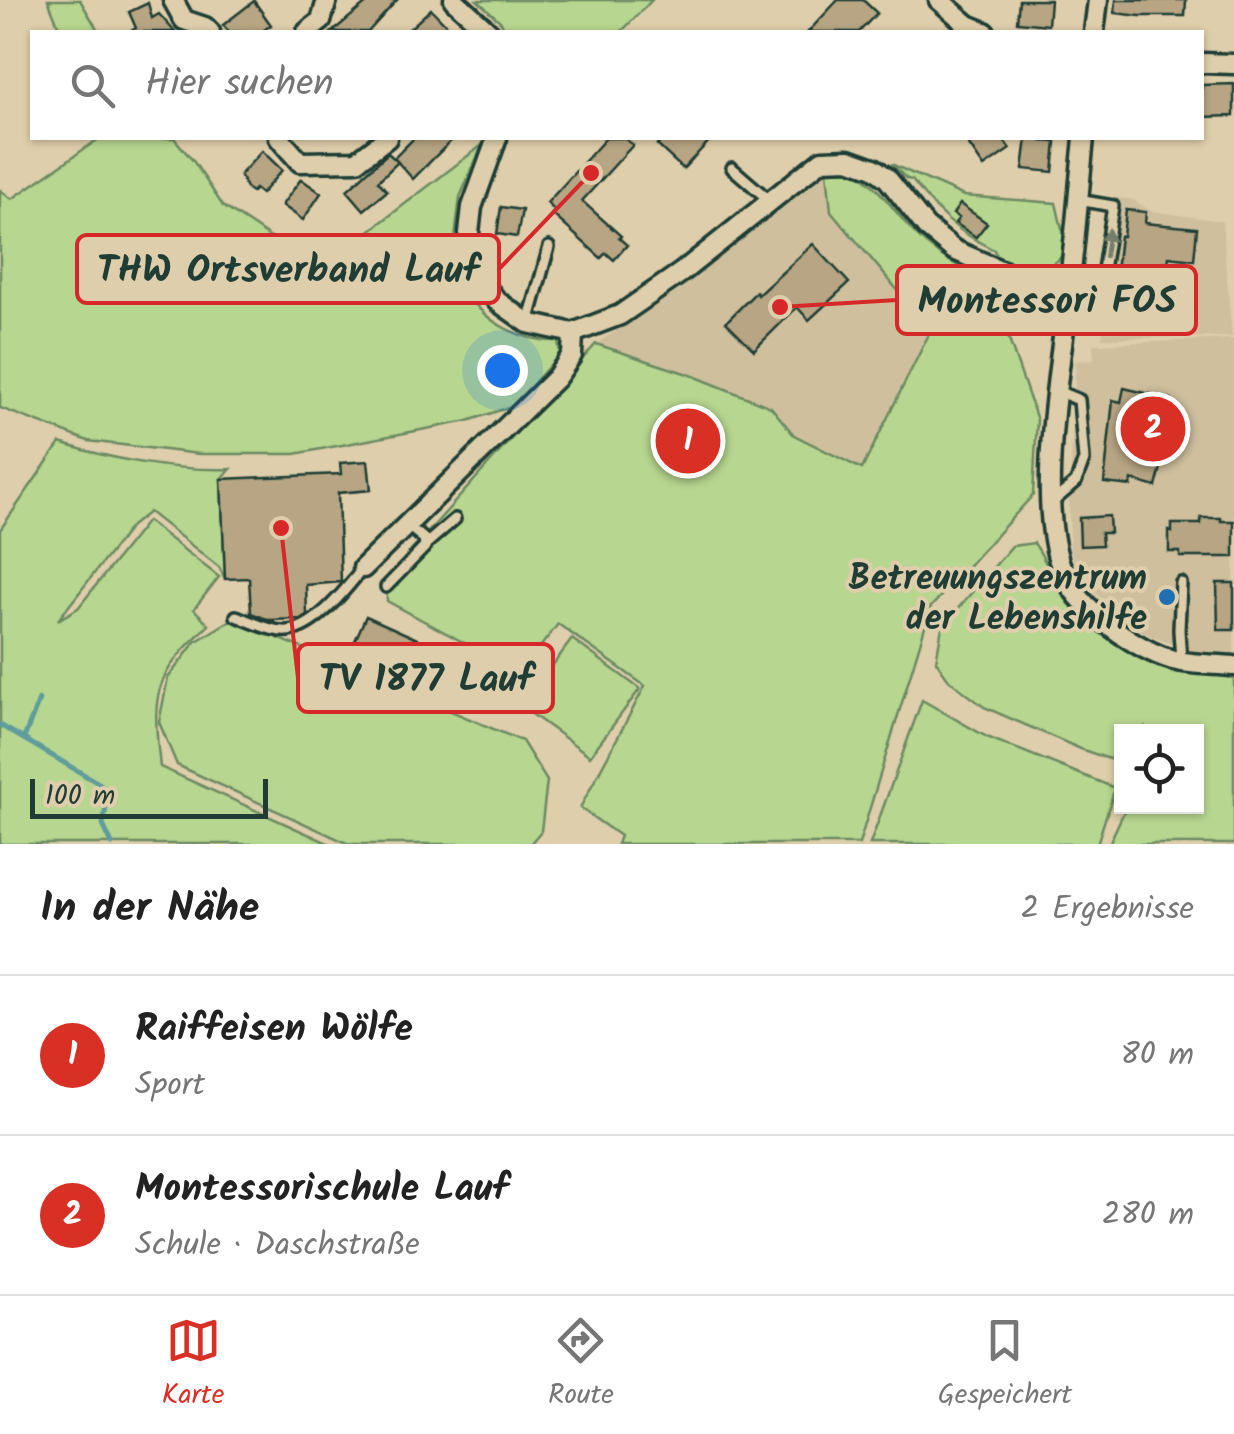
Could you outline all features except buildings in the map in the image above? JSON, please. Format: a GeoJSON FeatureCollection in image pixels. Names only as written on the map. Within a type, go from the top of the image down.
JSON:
{"type":"FeatureCollection","features":[{"type":"Feature","properties":{"kind":"street"},"geometry":{"type":"LineString","coordinates":[[173,0],[184,20],[208,30]]}},
{"type":"Feature","properties":{"kind":"street"},"geometry":{"type":"LineString","coordinates":[[310,30],[320,20],[327,0]]}},
{"type":"Feature","properties":{"kind":"street"},"geometry":{"type":"LineString","coordinates":[[454,0],[487,30]]}},
{"type":"Feature","properties":{"kind":"street"},"geometry":{"type":"LineString","coordinates":[[938,0],[980,30]]}},
{"type":"Feature","properties":{"kind":"street"},"geometry":{"type":"LineString","coordinates":[[1094,30],[1098,0]]}},
{"type":"Feature","properties":{"kind":"street"},"geometry":{"type":"LineString","coordinates":[[1204,63],[1234,64]]}},
{"type":"Feature","properties":{"kind":"street"},"geometry":{"type":"LineString","coordinates":[[281,140],[300,162],[357,161],[384,140]]}},
{"type":"Feature","properties":{"kind":"street"},"geometry":{"type":"LineString","coordinates":[[495,140],[472,207],[472,257],[480,280],[497,301],[528,323],[573,333],[620,315],[682,272],[822,160],[849,159],[874,168],[887,178],[926,227],[954,250],[1008,274],[1070,280]]}},
{"type":"Feature","properties":{"kind":"street"},"geometry":{"type":"LineString","coordinates":[[1084,140],[1051,442],[1050,504],[1056,548],[1066,578],[1094,612],[1126,639],[1181,662],[1234,666]]}},
{"type":"Feature","properties":{"kind":"street"},"geometry":{"type":"LineString","coordinates":[[363,568],[556,378],[572,355],[573,333]]}},
{"type":"Feature","properties":{"kind":"lane"},"geometry":{"type":"LineString","coordinates":[[732,168],[769,200]]}},
{"type":"Feature","properties":{"kind":"lane"},"geometry":{"type":"LineString","coordinates":[[1070,280],[1101,284],[1113,206],[1078,200]]}},
{"type":"Feature","properties":{"kind":"lane"},"geometry":{"type":"LineString","coordinates":[[528,323],[549,247]]}},
{"type":"Feature","properties":{"kind":"lane"},"geometry":{"type":"LineString","coordinates":[[1050,504],[1076,482],[1084,460],[1079,400],[1057,391]]}},
{"type":"Feature","properties":{"kind":"lane"},"geometry":{"type":"LineString","coordinates":[[386,587],[455,519]]}},
{"type":"Feature","properties":{"kind":"lane"},"geometry":{"type":"LineString","coordinates":[[406,525],[426,544]]}},
{"type":"Feature","properties":{"kind":"lane"},"geometry":{"type":"LineString","coordinates":[[236,616],[281,631],[297,630],[344,593],[363,568]]}},
{"type":"Feature","properties":{"kind":"lane"},"geometry":{"type":"LineString","coordinates":[[1181,583],[1181,662]]}},
{"type":"Feature","properties":{"kind":"shaded area"},"geometry":{"type":"Polygon","coordinates":[[[827,171],[831,211],[931,330],[862,469],[794,435],[770,406],[596,344],[670,293],[795,191],[827,171]]]}},
{"type":"Feature","properties":{"kind":"shaded area"},"geometry":{"type":"Polygon","coordinates":[[[1116,198],[1131,199],[1151,211],[1222,221],[1232,337],[1102,338],[1116,198]]]}},
{"type":"Feature","properties":{"kind":"shaded area"},"geometry":{"type":"Polygon","coordinates":[[[1234,339],[1234,655],[1195,652],[1153,637],[1118,617],[1081,577],[1070,550],[1069,507],[1076,361],[1094,360],[1093,344],[1234,339]]]}},
{"type":"Feature","properties":{"kind":"green space"},"geometry":{"type":"Polygon","coordinates":[[[48,0],[80,0],[98,30],[60,30],[48,0]]]}},
{"type":"Feature","properties":{"kind":"green space"},"geometry":{"type":"Polygon","coordinates":[[[477,0],[652,0],[623,30],[506,30],[477,0]]]}},
{"type":"Feature","properties":{"kind":"green space"},"geometry":{"type":"Polygon","coordinates":[[[97,140],[176,140],[223,206],[271,238],[323,245],[339,240],[459,263],[468,294],[485,314],[519,334],[558,341],[560,354],[513,406],[468,421],[295,454],[199,454],[88,441],[0,408],[0,190],[12,199],[97,140]]]}},
{"type":"Feature","properties":{"kind":"green space"},"geometry":{"type":"Polygon","coordinates":[[[482,145],[460,197],[454,247],[367,233],[482,145]]]}},
{"type":"Feature","properties":{"kind":"green space"},"geometry":{"type":"Polygon","coordinates":[[[891,164],[964,196],[1056,203],[1068,238],[1063,253],[1056,261],[1041,266],[997,257],[994,250],[948,221],[912,180],[891,164]]]}},
{"type":"Feature","properties":{"kind":"green space"},"geometry":{"type":"Polygon","coordinates":[[[853,170],[875,187],[926,244],[989,282],[1037,420],[1033,495],[931,607],[859,844],[617,844],[620,836],[580,808],[645,686],[558,624],[520,673],[387,601],[386,579],[596,344],[691,375],[771,407],[794,435],[862,469],[931,330],[831,211],[827,171],[853,170]]]}},
{"type":"Feature","properties":{"kind":"green space"},"geometry":{"type":"Polygon","coordinates":[[[60,443],[144,463],[231,469],[221,479],[225,579],[219,567],[149,512],[131,526],[58,620],[78,608],[147,521],[219,577],[194,609],[209,625],[176,658],[160,688],[156,721],[160,767],[330,844],[0,844],[0,530],[60,443]]]}},
{"type":"Feature","properties":{"kind":"green space"},"geometry":{"type":"Polygon","coordinates":[[[1034,543],[1069,604],[1102,635],[1128,651],[1157,667],[1234,678],[1234,844],[1109,844],[1123,814],[1204,814],[1204,724],[1114,724],[1114,761],[984,707],[949,680],[936,661],[942,627],[1012,546],[1034,543]]]}},
{"type":"Feature","properties":{"kind":"green space"},"geometry":{"type":"Polygon","coordinates":[[[233,619],[522,741],[547,781],[541,831],[530,844],[349,844],[177,765],[159,722],[168,678],[195,642],[233,619]]]}},
{"type":"Feature","properties":{"kind":"green space"},"geometry":{"type":"Polygon","coordinates":[[[572,639],[640,689],[590,756],[522,707],[572,639]]]}},
{"type":"Feature","properties":{"kind":"green space"},"geometry":{"type":"Polygon","coordinates":[[[922,700],[987,737],[1114,788],[1097,844],[870,844],[922,700]]]}},
{"type":"Feature","properties":{"kind":"waterway"},"geometry":{"type":"LineString","coordinates":[[24,738],[39,700]]}},
{"type":"Feature","properties":{"kind":"waterway"},"geometry":{"type":"LineString","coordinates":[[0,725],[100,784],[108,796],[103,825],[112,844]]}},
{"type":"Feature","properties":{"kind":"place","name":"THW Ortsverband Lauf"},"geometry":{"type":"Point","coordinates":[591,173]}},
{"type":"Feature","properties":{"kind":"place","name":"Montessori FOS"},"geometry":{"type":"Point","coordinates":[780,307]}},
{"type":"Feature","properties":{"kind":"place","name":"Montessorischule Lauf"},"geometry":{"type":"Point","coordinates":[1153,429]}},
{"type":"Feature","properties":{"kind":"place","name":"Raiffeisen Wölfe"},"geometry":{"type":"Point","coordinates":[688,441]}},
{"type":"Feature","properties":{"kind":"place","name":"TV 1877 Lauf"},"geometry":{"type":"Point","coordinates":[281,528]}},
{"type":"Feature","properties":{"kind":"place","name":"Betreuungszentrum der Lebenshilfe"},"geometry":{"type":"Point","coordinates":[1167,597]}}]}
